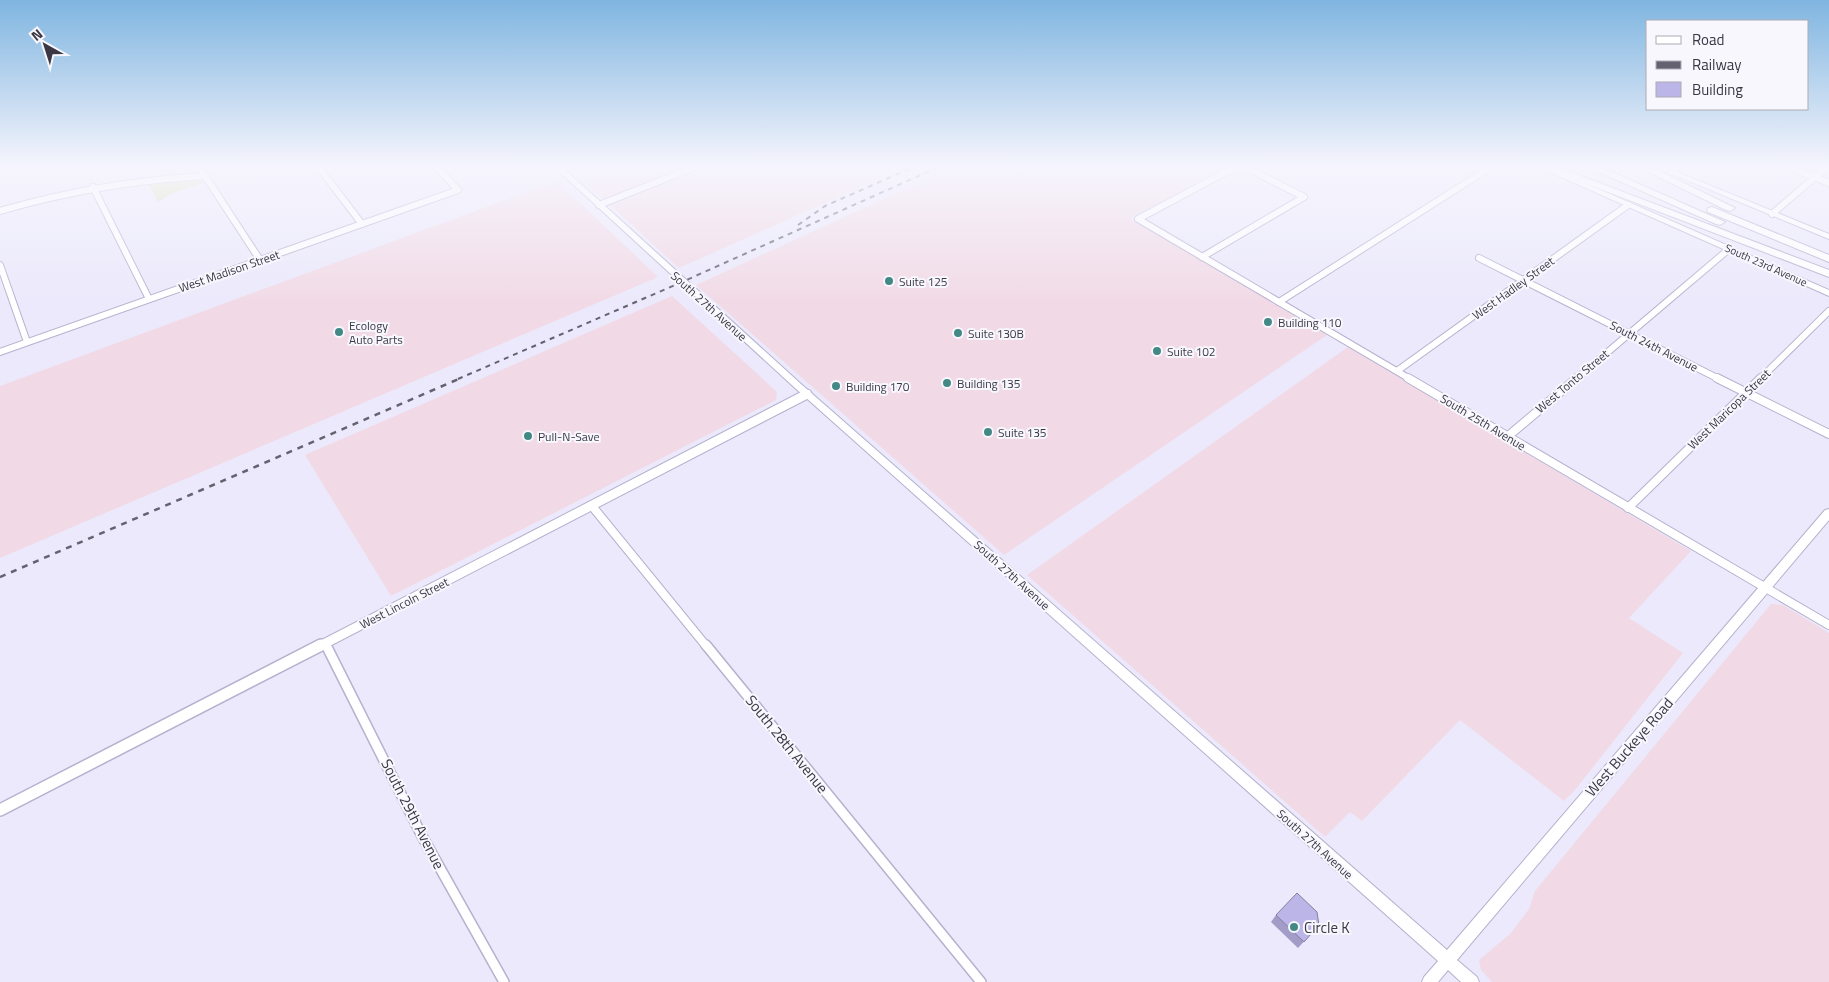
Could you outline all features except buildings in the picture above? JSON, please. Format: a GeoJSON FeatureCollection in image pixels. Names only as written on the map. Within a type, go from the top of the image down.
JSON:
{"type":"FeatureCollection","features":[{"type":"Feature","properties":{"kind":"highway"},"geometry":{"type":"LineString","coordinates":[[1663,211],[1829,274]]}},
{"type":"Feature","properties":{"kind":"highway"},"geometry":{"type":"LineString","coordinates":[[1694,211],[1829,269]]}},
{"type":"Feature","properties":{"kind":"highway"},"geometry":{"type":"LineString","coordinates":[[1716,211],[1824,257]]}},
{"type":"Feature","properties":{"kind":"highway"},"geometry":{"type":"LineString","coordinates":[[1735,211],[1795,240],[1824,257]]}},
{"type":"Feature","properties":{"kind":"main road","name":"South 27th Avenue"},"geometry":{"type":"LineString","coordinates":[[605,211],[807,394],[1472,982]]}},
{"type":"Feature","properties":{"kind":"main road","name":"South 23rd Avenue"},"geometry":{"type":"LineString","coordinates":[[1641,211],[1829,293]]}},
{"type":"Feature","properties":{"kind":"main road"},"geometry":{"type":"LineString","coordinates":[[1764,211],[1829,238]]}},
{"type":"Feature","properties":{"kind":"main road","name":"West Buckeye Road"},"geometry":{"type":"LineString","coordinates":[[1430,982],[1829,513]]}},
{"type":"Feature","properties":{"kind":"street"},"geometry":{"type":"LineString","coordinates":[[105,211],[149,299]]}},
{"type":"Feature","properties":{"kind":"street"},"geometry":{"type":"LineString","coordinates":[[228,211],[260,260]]}},
{"type":"Feature","properties":{"kind":"street"},"geometry":{"type":"LineString","coordinates":[[352,211],[362,224]]}},
{"type":"Feature","properties":{"kind":"street","name":"West Madison Street"},"geometry":{"type":"LineString","coordinates":[[0,352],[399,211]]}},
{"type":"Feature","properties":{"kind":"street","name":"South 25th Avenue"},"geometry":{"type":"LineString","coordinates":[[1153,211],[1138,219],[1829,625]]}},
{"type":"Feature","properties":{"kind":"street"},"geometry":{"type":"LineString","coordinates":[[1202,257],[1280,211]]}},
{"type":"Feature","properties":{"kind":"street"},"geometry":{"type":"LineString","coordinates":[[1279,302],[1422,211]]}},
{"type":"Feature","properties":{"kind":"street","name":"West Hadley Street"},"geometry":{"type":"LineString","coordinates":[[1397,371],[1620,211]]}},
{"type":"Feature","properties":{"kind":"street"},"geometry":{"type":"LineString","coordinates":[[1772,214],[1776,211]]}},
{"type":"Feature","properties":{"kind":"street","name":"West Tonto Street"},"geometry":{"type":"LineString","coordinates":[[1507,436],[1729,249]]}},
{"type":"Feature","properties":{"kind":"street","name":"South 24th Avenue"},"geometry":{"type":"LineString","coordinates":[[1479,258],[1829,434]]}},
{"type":"Feature","properties":{"kind":"street"},"geometry":{"type":"LineString","coordinates":[[0,265],[28,342]]}},
{"type":"Feature","properties":{"kind":"street","name":"West Maricopa Street"},"geometry":{"type":"LineString","coordinates":[[1628,508],[1829,312]]}},
{"type":"Feature","properties":{"kind":"street","name":"West Lincoln Street"},"geometry":{"type":"LineString","coordinates":[[0,810],[807,394]]}},
{"type":"Feature","properties":{"kind":"street","name":"South 28th Avenue"},"geometry":{"type":"LineString","coordinates":[[592,506],[981,982]]}},
{"type":"Feature","properties":{"kind":"street","name":"South 29th Avenue"},"geometry":{"type":"LineString","coordinates":[[325,643],[422,836],[504,982]]}},
{"type":"Feature","properties":{"kind":"shaded area","name":"Ecology Auto Parts"},"geometry":{"type":"Polygon","coordinates":[[[476,211],[588,211],[658,277],[0,558],[0,386],[476,211]]]}},
{"type":"Feature","properties":{"kind":"shaded area"},"geometry":{"type":"Polygon","coordinates":[[[617,211],[807,211],[679,268],[617,211]]]}},
{"type":"Feature","properties":{"kind":"shaded area"},"geometry":{"type":"Polygon","coordinates":[[[858,211],[1144,211],[1130,218],[1327,335],[1004,555],[696,285],[858,211]]]}},
{"type":"Feature","properties":{"kind":"shaded area","name":"Pull-N-Save"},"geometry":{"type":"Polygon","coordinates":[[[672,296],[777,392],[776,400],[391,596],[305,455],[672,296]]]}},
{"type":"Feature","properties":{"kind":"shaded area"},"geometry":{"type":"Polygon","coordinates":[[[1348,347],[1691,551],[1629,618],[1683,653],[1575,790],[1564,801],[1460,720],[1362,821],[1350,812],[1325,837],[1027,575],[1348,347]]]}},
{"type":"Feature","properties":{"kind":"shaded area"},"geometry":{"type":"Polygon","coordinates":[[[1771,604],[1783,605],[1829,633],[1829,982],[1492,982],[1481,970],[1479,960],[1511,933],[1529,909],[1535,891],[1771,604]]]}},
{"type":"Feature","properties":{"kind":"railway"},"geometry":{"type":"LineString","coordinates":[[798,225],[818,211]]}},
{"type":"Feature","properties":{"kind":"railway"},"geometry":{"type":"LineString","coordinates":[[458,379],[841,211]]}},
{"type":"Feature","properties":{"kind":"railway"},"geometry":{"type":"LineString","coordinates":[[0,577],[461,378]]}},
{"type":"Feature","properties":{"kind":"place","name":"Suite 125"},"geometry":{"type":"Point","coordinates":[889,281]}},
{"type":"Feature","properties":{"kind":"place","name":"Building 110"},"geometry":{"type":"Point","coordinates":[1268,322]}},
{"type":"Feature","properties":{"kind":"place","name":"Ecology Auto Parts"},"geometry":{"type":"Point","coordinates":[339,332]}},
{"type":"Feature","properties":{"kind":"place","name":"Suite 130B"},"geometry":{"type":"Point","coordinates":[958,333]}},
{"type":"Feature","properties":{"kind":"place","name":"Suite 102"},"geometry":{"type":"Point","coordinates":[1157,351]}},
{"type":"Feature","properties":{"kind":"place","name":"Building 135"},"geometry":{"type":"Point","coordinates":[947,383]}},
{"type":"Feature","properties":{"kind":"place","name":"Building 170"},"geometry":{"type":"Point","coordinates":[836,386]}},
{"type":"Feature","properties":{"kind":"place","name":"Suite 135"},"geometry":{"type":"Point","coordinates":[988,432]}},
{"type":"Feature","properties":{"kind":"place","name":"Pull-N-Save"},"geometry":{"type":"Point","coordinates":[528,436]}},
{"type":"Feature","properties":{"kind":"place","name":"Circle K"},"geometry":{"type":"Point","coordinates":[1294,927]}}]}
